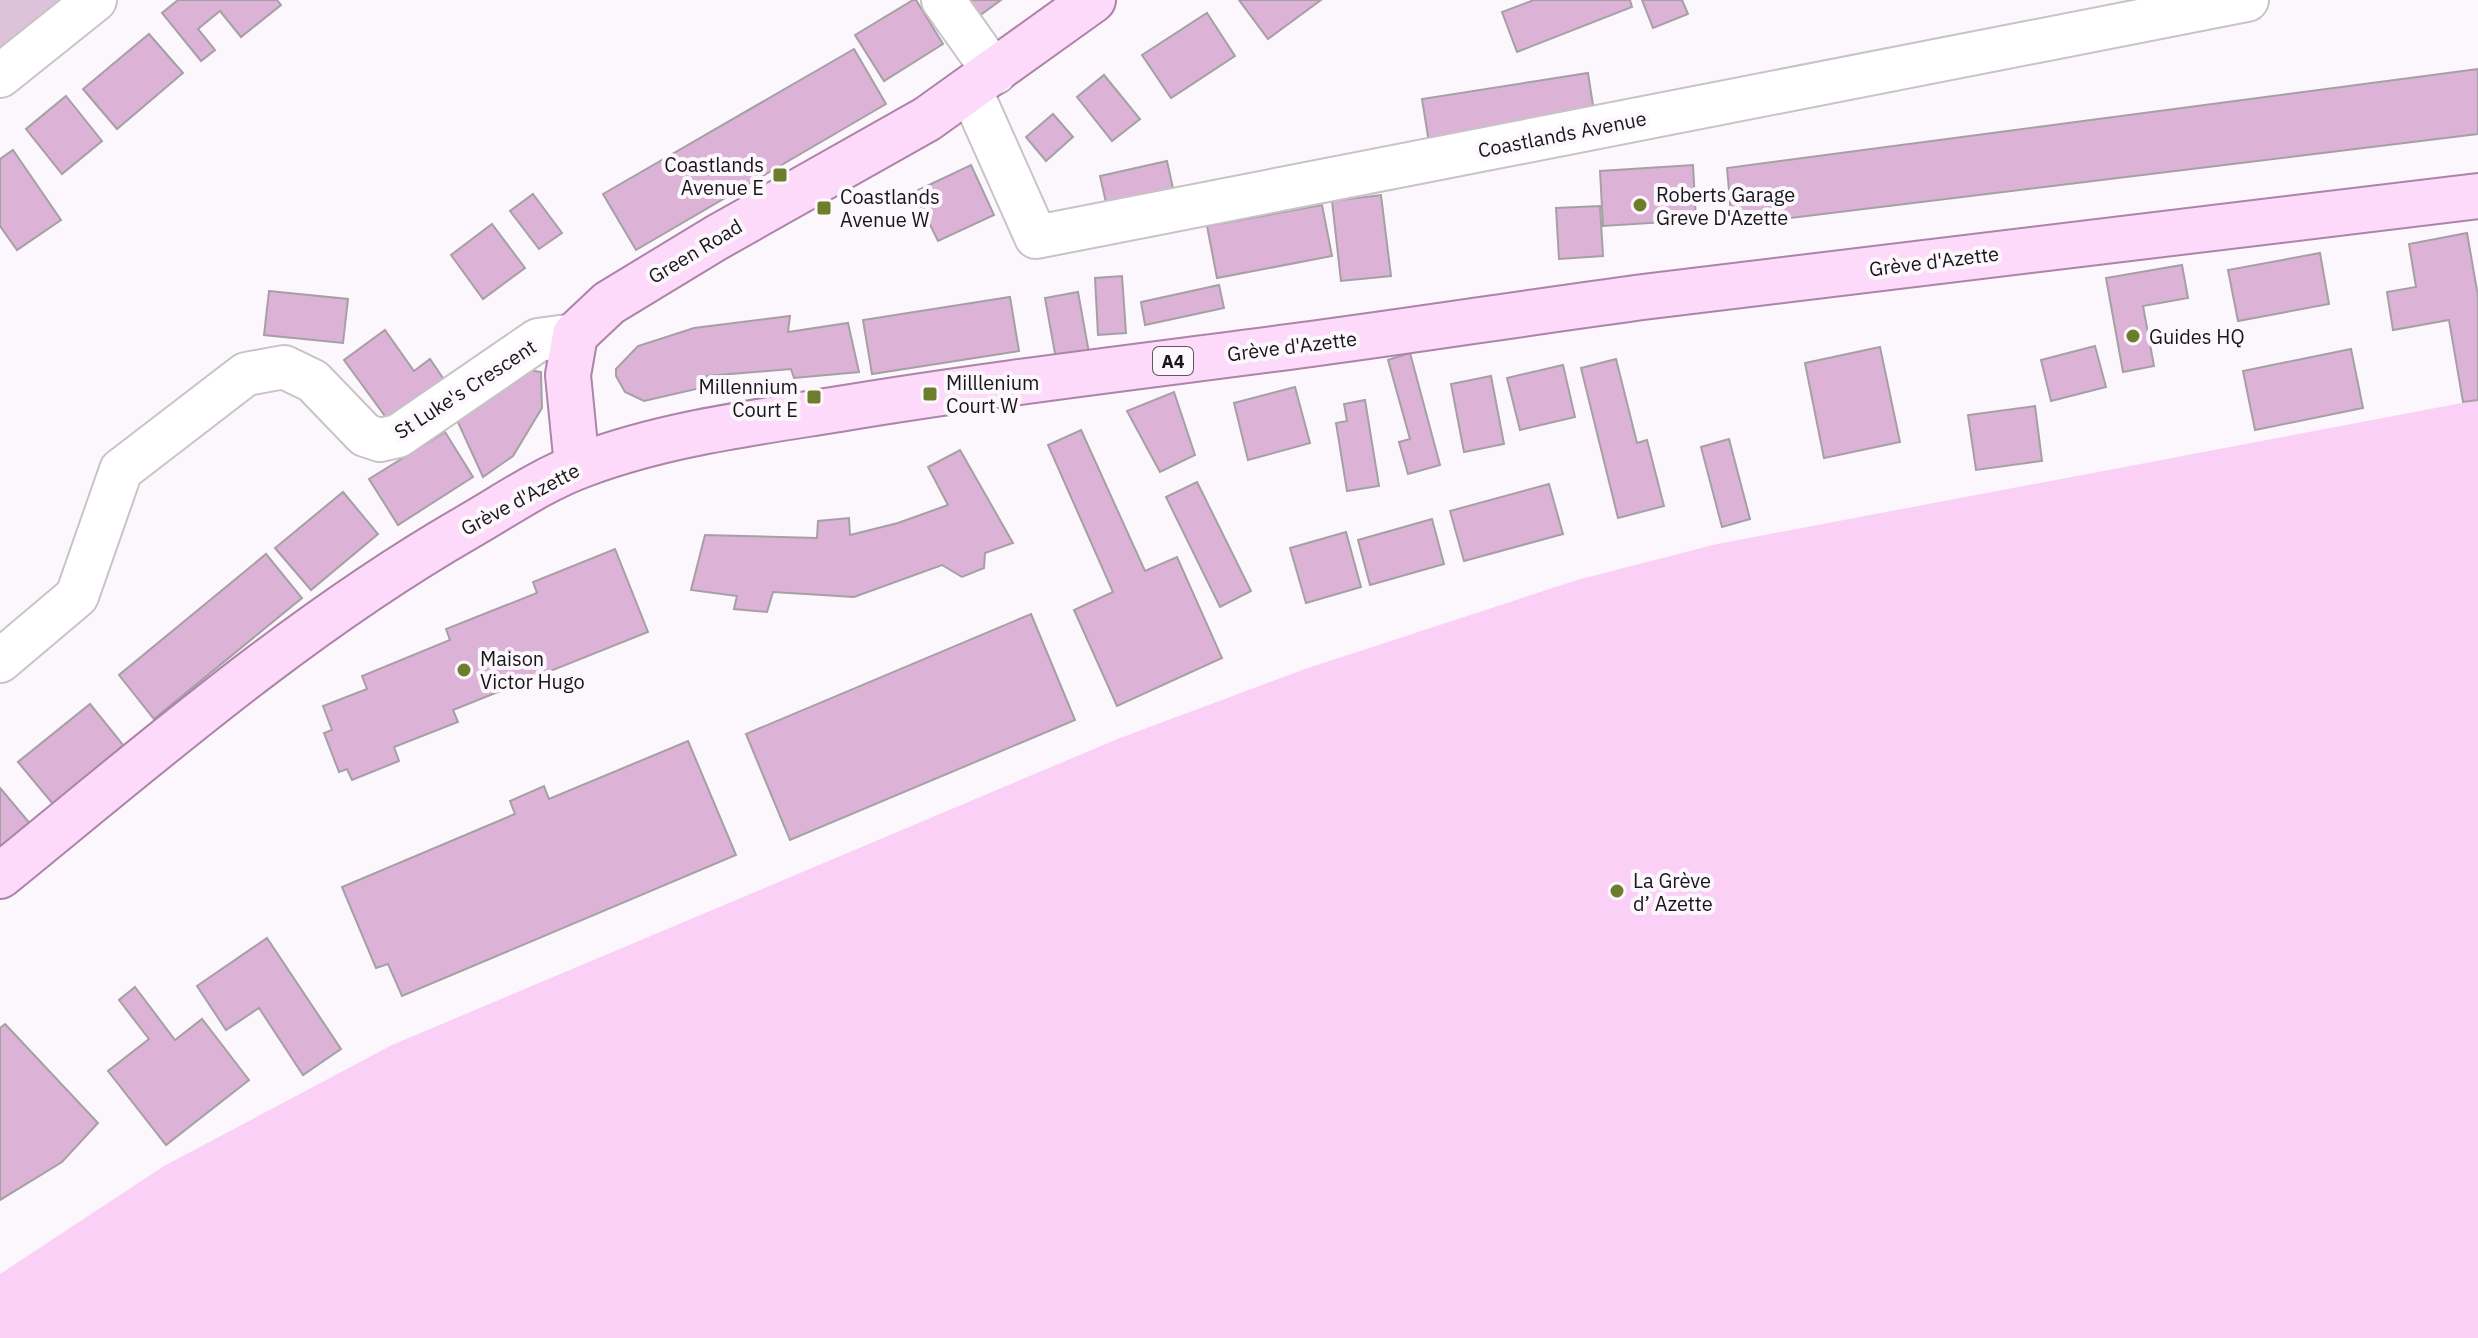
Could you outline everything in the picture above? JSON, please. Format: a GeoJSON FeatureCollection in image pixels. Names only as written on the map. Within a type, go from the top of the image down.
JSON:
{"type":"FeatureCollection","features":[{"type":"Feature","properties":{"kind":"main road","name":"Green Road"},"geometry":{"type":"LineString","coordinates":[[575,335],[609,303],[630,290],[927,119],[1093,0]]}},
{"type":"Feature","properties":{"kind":"main road","name":"Grève d'Azette"},"geometry":{"type":"LineString","coordinates":[[0,876],[339,607],[406,563],[577,466],[635,445],[704,430],[995,384],[1660,295],[2478,196]]}},
{"type":"Feature","properties":{"kind":"main road"},"geometry":{"type":"LineString","coordinates":[[575,335],[568,375],[577,466]]}},
{"type":"Feature","properties":{"kind":"street"},"geometry":{"type":"LineString","coordinates":[[0,76],[95,0]]}},
{"type":"Feature","properties":{"kind":"street"},"geometry":{"type":"LineString","coordinates":[[943,0],[982,81]]}},
{"type":"Feature","properties":{"kind":"street","name":"Coastlands Avenue"},"geometry":{"type":"LineString","coordinates":[[982,81],[1036,237],[2247,0]]}},
{"type":"Feature","properties":{"kind":"street","name":"St Luke's Crescent"},"geometry":{"type":"LineString","coordinates":[[0,661],[77,596],[121,470],[246,374],[284,367],[313,381],[365,435],[380,440],[398,436],[538,340],[575,335]]}},
{"type":"Feature","properties":{"kind":"shaded area"},"geometry":{"type":"Polygon","coordinates":[[[0,0],[71,0],[0,56],[0,0]]]}},
{"type":"Feature","properties":{"kind":"shaded area","name":"La Grève d’ Azette"},"geometry":{"type":"Polygon","coordinates":[[[2478,400],[2478,1338],[0,1338],[0,1274],[164,1166],[392,1045],[1120,738],[1305,669],[1577,580],[1717,544],[2478,400]]]}},
{"type":"Feature","properties":{"kind":"building"},"geometry":{"type":"Polygon","coordinates":[[[178,0],[277,0],[281,5],[241,37],[220,11],[198,29],[215,50],[201,61],[162,13],[178,0]]]}},
{"type":"Feature","properties":{"kind":"building"},"geometry":{"type":"Polygon","coordinates":[[[916,0],[943,44],[884,81],[855,35],[916,0]]]}},
{"type":"Feature","properties":{"kind":"building"},"geometry":{"type":"Polygon","coordinates":[[[968,0],[1001,0],[979,16],[968,0]]]}},
{"type":"Feature","properties":{"kind":"building"},"geometry":{"type":"Polygon","coordinates":[[[1239,0],[1321,0],[1268,39],[1239,0]]]}},
{"type":"Feature","properties":{"kind":"building"},"geometry":{"type":"Polygon","coordinates":[[[1534,0],[1630,0],[1632,7],[1517,52],[1502,12],[1534,0]]]}},
{"type":"Feature","properties":{"kind":"building"},"geometry":{"type":"Polygon","coordinates":[[[1642,0],[1682,0],[1688,14],[1653,28],[1642,0]]]}},
{"type":"Feature","properties":{"kind":"building"},"geometry":{"type":"Polygon","coordinates":[[[1207,13],[1235,56],[1171,98],[1142,55],[1207,13]]]}},
{"type":"Feature","properties":{"kind":"building"},"geometry":{"type":"Polygon","coordinates":[[[149,34],[183,73],[117,129],[83,89],[149,34]]]}},
{"type":"Feature","properties":{"kind":"building"},"geometry":{"type":"Polygon","coordinates":[[[854,49],[886,104],[636,250],[603,194],[854,49]]]}},
{"type":"Feature","properties":{"kind":"building"},"geometry":{"type":"Polygon","coordinates":[[[2478,69],[2478,134],[1732,225],[1727,168],[2478,69]]]}},
{"type":"Feature","properties":{"kind":"building"},"geometry":{"type":"Polygon","coordinates":[[[1588,73],[1594,112],[1430,149],[1422,99],[1588,73]]]}},
{"type":"Feature","properties":{"kind":"building"},"geometry":{"type":"Polygon","coordinates":[[[1104,75],[1140,119],[1112,141],[1077,97],[1104,75]]]}},
{"type":"Feature","properties":{"kind":"building"},"geometry":{"type":"Polygon","coordinates":[[[66,96],[102,141],[62,174],[26,129],[66,96]]]}},
{"type":"Feature","properties":{"kind":"building"},"geometry":{"type":"Polygon","coordinates":[[[1053,114],[1073,137],[1046,161],[1026,137],[1053,114]]]}},
{"type":"Feature","properties":{"kind":"building"},"geometry":{"type":"Polygon","coordinates":[[[13,150],[61,220],[17,250],[0,226],[0,159],[13,150]]]}},
{"type":"Feature","properties":{"kind":"building"},"geometry":{"type":"Polygon","coordinates":[[[1167,161],[1174,193],[1107,207],[1100,176],[1167,161]]]}},
{"type":"Feature","properties":{"kind":"building"},"geometry":{"type":"Polygon","coordinates":[[[971,165],[994,215],[938,241],[914,192],[971,165]]]}},
{"type":"Feature","properties":{"kind":"building"},"geometry":{"type":"Polygon","coordinates":[[[1693,165],[1696,220],[1603,226],[1600,171],[1693,165]]]}},
{"type":"Feature","properties":{"kind":"building"},"geometry":{"type":"Polygon","coordinates":[[[533,194],[562,233],[539,249],[510,211],[533,194]]]}},
{"type":"Feature","properties":{"kind":"building"},"geometry":{"type":"Polygon","coordinates":[[[1381,195],[1391,276],[1341,281],[1332,201],[1381,195]]]}},
{"type":"Feature","properties":{"kind":"building"},"geometry":{"type":"Polygon","coordinates":[[[1322,205],[1332,256],[1217,278],[1207,226],[1322,205]]]}},
{"type":"Feature","properties":{"kind":"building"},"geometry":{"type":"Polygon","coordinates":[[[1600,206],[1603,256],[1559,259],[1556,208],[1600,206]]]}},
{"type":"Feature","properties":{"kind":"building"},"geometry":{"type":"Polygon","coordinates":[[[492,224],[525,268],[483,299],[451,255],[492,224]]]}},
{"type":"Feature","properties":{"kind":"building"},"geometry":{"type":"Polygon","coordinates":[[[2467,233],[2478,296],[2478,400],[2463,402],[2449,320],[2393,330],[2387,292],[2416,287],[2409,244],[2467,233]]]}},
{"type":"Feature","properties":{"kind":"building"},"geometry":{"type":"Polygon","coordinates":[[[2320,253],[2329,304],[2238,321],[2228,270],[2320,253]]]}},
{"type":"Feature","properties":{"kind":"building","name":"Guides HQ"},"geometry":{"type":"Polygon","coordinates":[[[2182,265],[2188,298],[2143,306],[2154,366],[2123,372],[2106,278],[2182,265]]]}},
{"type":"Feature","properties":{"kind":"building"},"geometry":{"type":"Polygon","coordinates":[[[1122,276],[1126,333],[1098,335],[1095,278],[1122,276]]]}},
{"type":"Feature","properties":{"kind":"building"},"geometry":{"type":"Polygon","coordinates":[[[1219,285],[1224,308],[1145,325],[1141,302],[1219,285]]]}},
{"type":"Feature","properties":{"kind":"building"},"geometry":{"type":"Polygon","coordinates":[[[269,291],[348,299],[343,343],[264,335],[269,291]]]}},
{"type":"Feature","properties":{"kind":"building"},"geometry":{"type":"Polygon","coordinates":[[[1078,292],[1089,353],[1056,359],[1045,298],[1078,292]]]}},
{"type":"Feature","properties":{"kind":"building"},"geometry":{"type":"Polygon","coordinates":[[[1010,297],[1019,351],[872,374],[863,320],[1010,297]]]}},
{"type":"Feature","properties":{"kind":"building"},"geometry":{"type":"Polygon","coordinates":[[[790,316],[788,332],[848,323],[859,372],[794,378],[791,369],[707,376],[705,387],[644,401],[625,392],[616,376],[616,369],[638,346],[694,328],[790,316]]]}},
{"type":"Feature","properties":{"kind":"building"},"geometry":{"type":"Polygon","coordinates":[[[385,330],[414,371],[430,359],[449,387],[393,427],[344,360],[385,330]]]}},
{"type":"Feature","properties":{"kind":"building"},"geometry":{"type":"Polygon","coordinates":[[[2095,346],[2106,387],[2051,401],[2041,360],[2095,346]]]}},
{"type":"Feature","properties":{"kind":"building"},"geometry":{"type":"Polygon","coordinates":[[[1880,347],[1900,442],[1824,458],[1805,363],[1880,347]]]}},
{"type":"Feature","properties":{"kind":"building"},"geometry":{"type":"Polygon","coordinates":[[[2351,349],[2363,408],[2255,430],[2243,371],[2351,349]]]}},
{"type":"Feature","properties":{"kind":"building"},"geometry":{"type":"Polygon","coordinates":[[[1410,353],[1440,465],[1408,474],[1399,442],[1410,439],[1388,360],[1410,353]]]}},
{"type":"Feature","properties":{"kind":"building"},"geometry":{"type":"Polygon","coordinates":[[[1616,359],[1637,443],[1647,440],[1664,506],[1618,518],[1581,368],[1616,359]]]}},
{"type":"Feature","properties":{"kind":"building"},"geometry":{"type":"Polygon","coordinates":[[[1563,365],[1575,417],[1520,430],[1507,378],[1563,365]]]}},
{"type":"Feature","properties":{"kind":"building"},"geometry":{"type":"Polygon","coordinates":[[[523,369],[541,372],[542,408],[513,456],[483,477],[457,420],[523,369]]]}},
{"type":"Feature","properties":{"kind":"building"},"geometry":{"type":"Polygon","coordinates":[[[1491,376],[1504,444],[1464,452],[1451,384],[1491,376]]]}},
{"type":"Feature","properties":{"kind":"building"},"geometry":{"type":"Polygon","coordinates":[[[1295,387],[1310,443],[1248,460],[1234,403],[1295,387]]]}},
{"type":"Feature","properties":{"kind":"building"},"geometry":{"type":"Polygon","coordinates":[[[1174,392],[1195,455],[1160,472],[1127,411],[1174,392]]]}},
{"type":"Feature","properties":{"kind":"building"},"geometry":{"type":"Polygon","coordinates":[[[1365,400],[1379,486],[1347,491],[1336,423],[1347,421],[1344,404],[1365,400]]]}},
{"type":"Feature","properties":{"kind":"building"},"geometry":{"type":"Polygon","coordinates":[[[2035,406],[2042,461],[1976,470],[1968,415],[2035,406]]]}},
{"type":"Feature","properties":{"kind":"building"},"geometry":{"type":"Polygon","coordinates":[[[1081,430],[1145,571],[1177,557],[1222,658],[1117,706],[1074,610],[1113,592],[1048,445],[1081,430]]]}},
{"type":"Feature","properties":{"kind":"building"},"geometry":{"type":"Polygon","coordinates":[[[445,432],[473,477],[398,525],[369,479],[445,432]]]}},
{"type":"Feature","properties":{"kind":"building"},"geometry":{"type":"Polygon","coordinates":[[[1729,439],[1750,519],[1722,527],[1701,447],[1729,439]]]}},
{"type":"Feature","properties":{"kind":"building"},"geometry":{"type":"Polygon","coordinates":[[[960,450],[1013,543],[985,553],[984,568],[962,577],[942,565],[854,597],[773,592],[767,612],[734,609],[737,596],[691,590],[705,535],[817,538],[818,521],[849,518],[850,535],[898,523],[948,505],[928,467],[960,450]]]}},
{"type":"Feature","properties":{"kind":"building"},"geometry":{"type":"Polygon","coordinates":[[[1197,482],[1251,591],[1220,607],[1166,497],[1197,482]]]}},
{"type":"Feature","properties":{"kind":"building"},"geometry":{"type":"Polygon","coordinates":[[[1549,484],[1563,534],[1464,561],[1450,511],[1549,484]]]}},
{"type":"Feature","properties":{"kind":"building"},"geometry":{"type":"Polygon","coordinates":[[[343,492],[378,534],[311,590],[275,548],[343,492]]]}},
{"type":"Feature","properties":{"kind":"building"},"geometry":{"type":"Polygon","coordinates":[[[1432,519],[1444,564],[1370,585],[1358,540],[1432,519]]]}},
{"type":"Feature","properties":{"kind":"building"},"geometry":{"type":"Polygon","coordinates":[[[1346,532],[1361,587],[1306,603],[1290,548],[1346,532]]]}},
{"type":"Feature","properties":{"kind":"building","name":"Maison Victor Hugo"},"geometry":{"type":"Polygon","coordinates":[[[615,549],[648,632],[453,710],[458,722],[394,747],[399,761],[352,780],[347,769],[339,772],[324,733],[332,730],[323,706],[367,689],[362,676],[450,640],[446,629],[537,593],[533,582],[615,549]]]}},
{"type":"Feature","properties":{"kind":"building"},"geometry":{"type":"Polygon","coordinates":[[[266,554],[302,598],[154,719],[119,675],[266,554]]]}},
{"type":"Feature","properties":{"kind":"building"},"geometry":{"type":"Polygon","coordinates":[[[1031,614],[1075,720],[790,840],[746,734],[1031,614]]]}},
{"type":"Feature","properties":{"kind":"building"},"geometry":{"type":"Polygon","coordinates":[[[90,704],[124,746],[53,804],[18,762],[90,704]]]}},
{"type":"Feature","properties":{"kind":"building"},"geometry":{"type":"Polygon","coordinates":[[[688,741],[736,855],[402,996],[388,964],[376,968],[342,887],[515,814],[510,801],[544,786],[549,799],[688,741]]]}},
{"type":"Feature","properties":{"kind":"building"},"geometry":{"type":"Polygon","coordinates":[[[0,788],[32,826],[0,853],[0,788]]]}},
{"type":"Feature","properties":{"kind":"building"},"geometry":{"type":"Polygon","coordinates":[[[267,938],[341,1049],[303,1075],[259,1008],[226,1030],[197,986],[267,938]]]}},
{"type":"Feature","properties":{"kind":"building"},"geometry":{"type":"Polygon","coordinates":[[[135,987],[175,1040],[202,1019],[249,1080],[166,1145],[108,1071],[149,1039],[119,1000],[135,987]]]}},
{"type":"Feature","properties":{"kind":"building"},"geometry":{"type":"Polygon","coordinates":[[[5,1024],[98,1123],[62,1162],[0,1200],[0,1028],[5,1024]]]}},
{"type":"Feature","properties":{"kind":"place","name":"Coastlands Avenue E"},"geometry":{"type":"Point","coordinates":[780,175]}},
{"type":"Feature","properties":{"kind":"place","name":"Roberts Garage Greve D'Azette"},"geometry":{"type":"Point","coordinates":[1640,205]}},
{"type":"Feature","properties":{"kind":"place","name":"Coastlands Avenue W"},"geometry":{"type":"Point","coordinates":[824,208]}},
{"type":"Feature","properties":{"kind":"place","name":"Guides HQ"},"geometry":{"type":"Point","coordinates":[2133,336]}},
{"type":"Feature","properties":{"kind":"place","name":"Milllenium Court W"},"geometry":{"type":"Point","coordinates":[930,394]}},
{"type":"Feature","properties":{"kind":"place","name":"Millennium Court E"},"geometry":{"type":"Point","coordinates":[814,397]}},
{"type":"Feature","properties":{"kind":"place","name":"Maison Victor Hugo"},"geometry":{"type":"Point","coordinates":[464,670]}},
{"type":"Feature","properties":{"kind":"place","name":"La Grève d’ Azette"},"geometry":{"type":"Point","coordinates":[1617,891]}}]}
